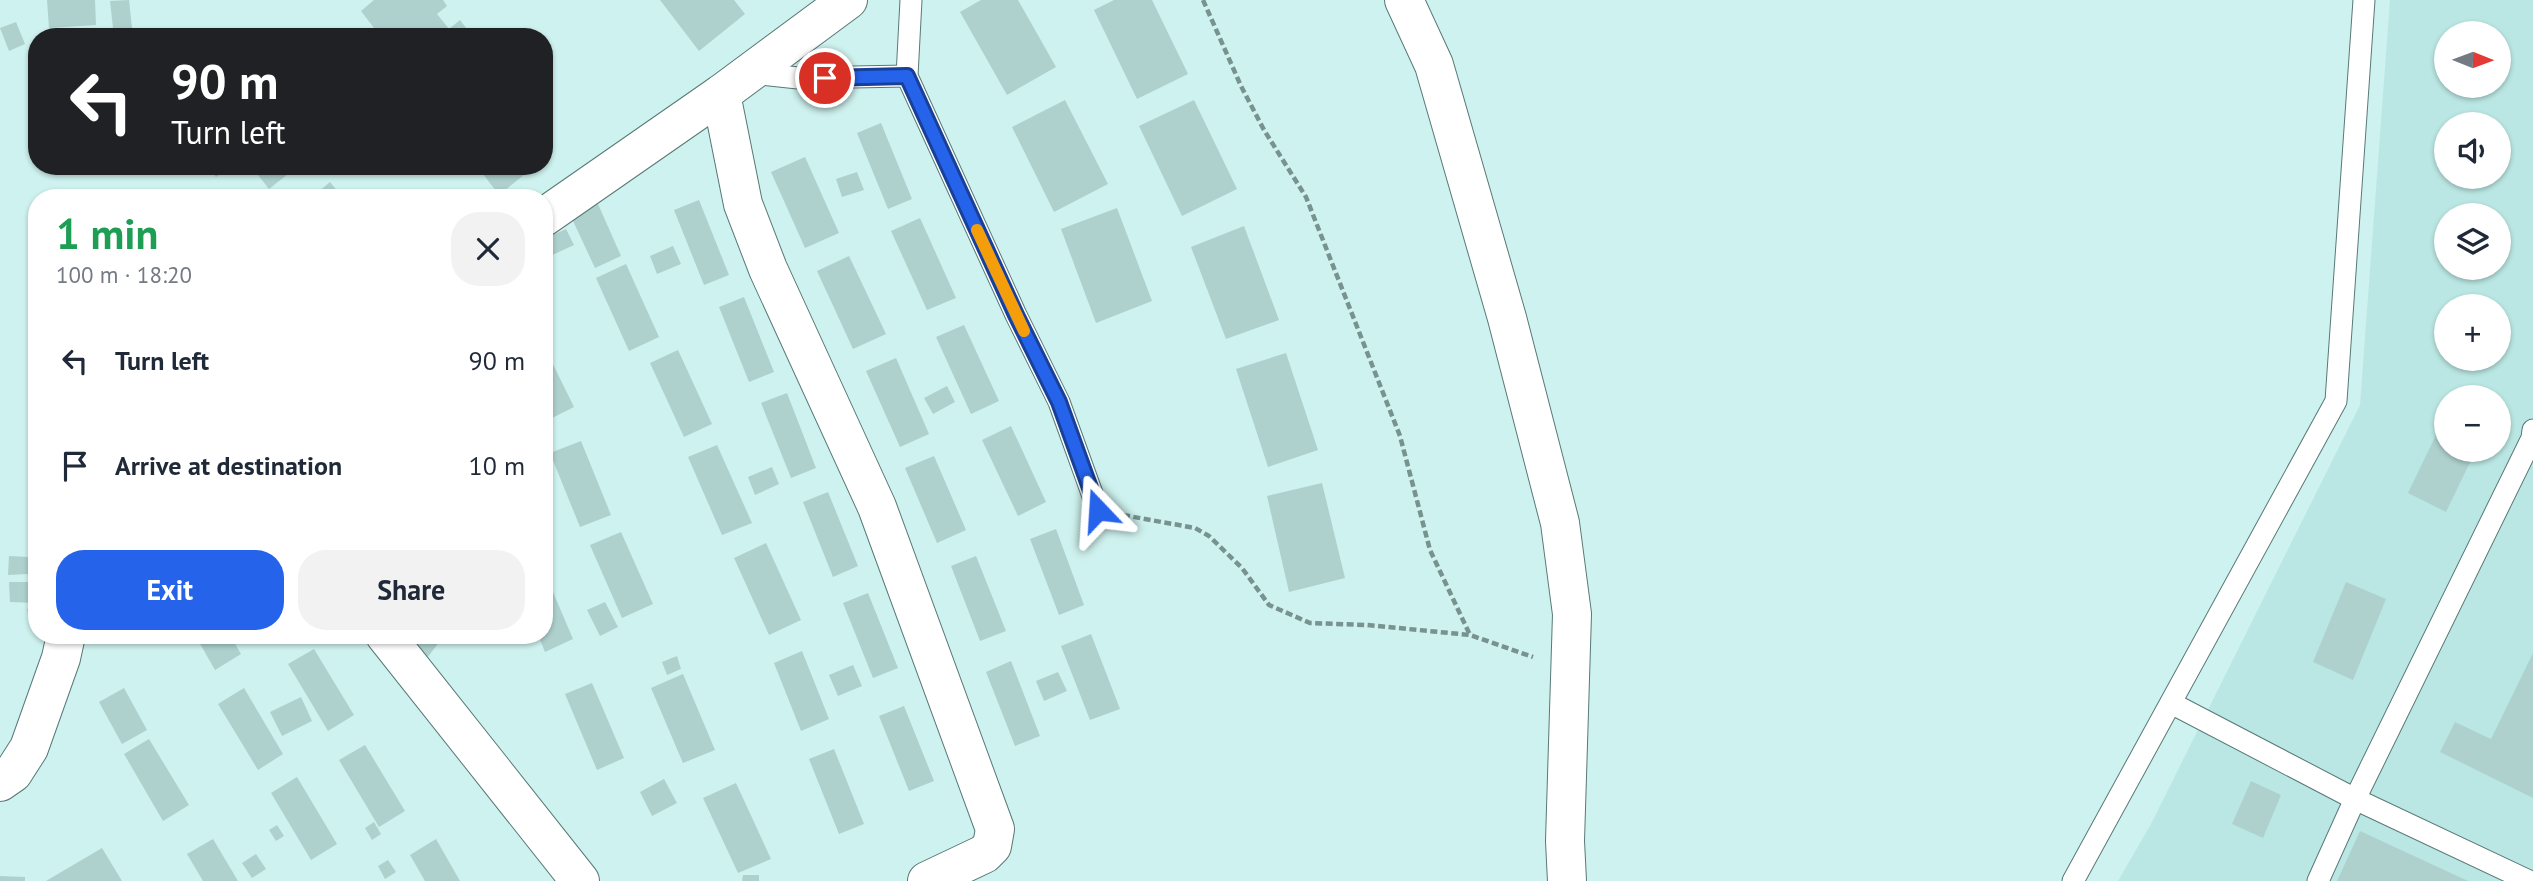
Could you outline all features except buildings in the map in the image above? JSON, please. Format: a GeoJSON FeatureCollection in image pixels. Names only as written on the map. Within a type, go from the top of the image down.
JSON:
{"type":"FeatureCollection","features":[{"type":"Feature","properties":{"kind":"street"},"geometry":{"type":"LineString","coordinates":[[553,211],[848,0]]}},
{"type":"Feature","properties":{"kind":"street"},"geometry":{"type":"LineString","coordinates":[[1404,0],[1434,65],[1507,318],[1560,523],[1572,614],[1564,841],[1567,881]]}},
{"type":"Feature","properties":{"kind":"street"},"geometry":{"type":"LineString","coordinates":[[735,83],[743,204],[768,269],[877,507],[995,829],[992,846],[984,854],[927,881]]}},
{"type":"Feature","properties":{"kind":"street"},"geometry":{"type":"LineString","coordinates":[[0,782],[13,774],[29,748],[64,644]]}},
{"type":"Feature","properties":{"kind":"street"},"geometry":{"type":"LineString","coordinates":[[392,644],[580,881]]}},
{"type":"Feature","properties":{"kind":"lane"},"geometry":{"type":"LineString","coordinates":[[911,0],[907,76],[1016,315],[1059,402],[1098,510]]}},
{"type":"Feature","properties":{"kind":"lane"},"geometry":{"type":"LineString","coordinates":[[2073,881],[2336,401],[2364,0]]}},
{"type":"Feature","properties":{"kind":"lane"},"geometry":{"type":"LineString","coordinates":[[735,83],[798,78],[907,76]]}},
{"type":"Feature","properties":{"kind":"lane"},"geometry":{"type":"LineString","coordinates":[[2318,881],[2355,799],[2532,438],[2533,430]]}},
{"type":"Feature","properties":{"kind":"lane"},"geometry":{"type":"LineString","coordinates":[[2171,703],[2355,799],[2529,881]]}},
{"type":"Feature","properties":{"kind":"path"},"geometry":{"type":"LineString","coordinates":[[1203,0],[1258,119],[1306,197],[1400,436],[1430,550],[1470,635]]}},
{"type":"Feature","properties":{"kind":"path"},"geometry":{"type":"LineString","coordinates":[[1098,510],[1195,528],[1209,536],[1242,568],[1269,605],[1310,623],[1367,625],[1470,635],[1571,670]]}},
{"type":"Feature","properties":{"kind":"shaded area"},"geometry":{"type":"Polygon","coordinates":[[[2390,0],[2533,0],[2533,881],[2118,881],[2151,824],[2360,405],[2390,0]]]}},
{"type":"Feature","properties":{"kind":"slow traffic"},"geometry":{"type":"LineString","coordinates":[[977,230],[1024,331]]}},
{"type":"Feature","properties":{"kind":"route"},"geometry":{"type":"LineString","coordinates":[[825,78],[907,76],[1016,315],[1059,402],[1098,510]]}}]}
